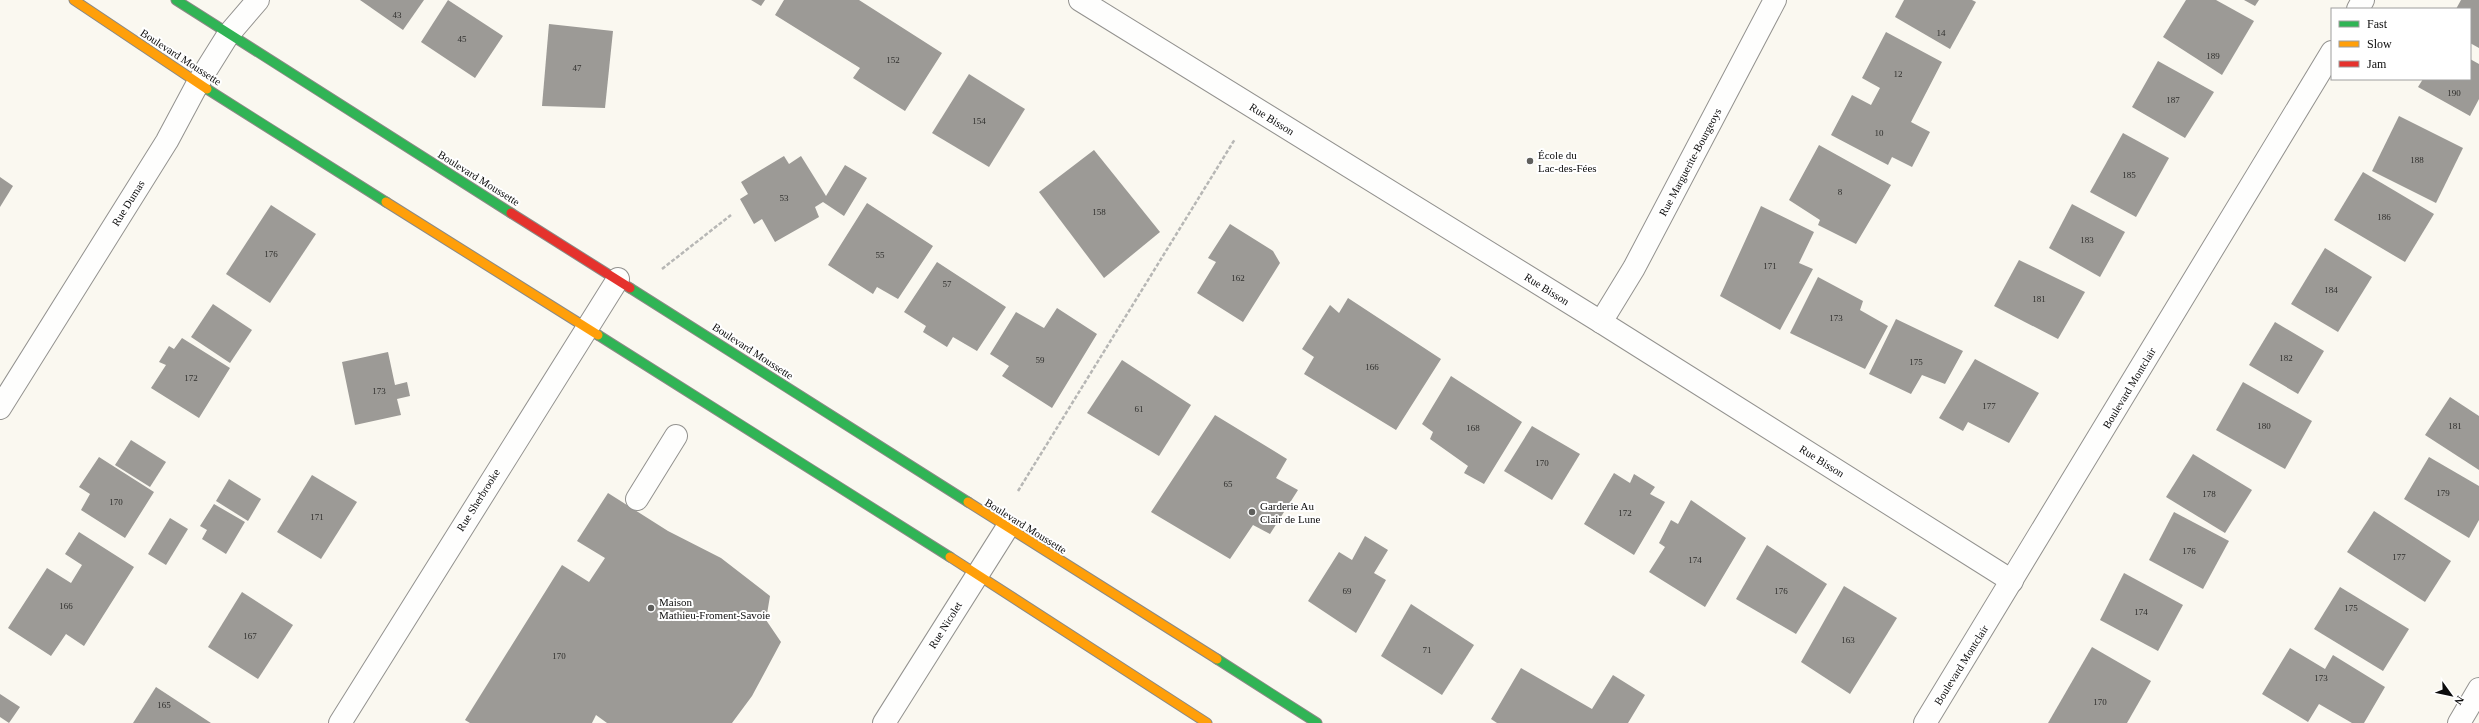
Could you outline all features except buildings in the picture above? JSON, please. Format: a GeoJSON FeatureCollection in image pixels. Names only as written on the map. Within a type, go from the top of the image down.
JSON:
{"type":"FeatureCollection","features":[{"type":"Feature","properties":{"kind":"street","name":"Boulevard Moussette"},"geometry":{"type":"LineString","coordinates":[[74,0],[198,83],[977,574],[1207,723]]}},
{"type":"Feature","properties":{"kind":"street","name":"Boulevard Moussette"},"geometry":{"type":"LineString","coordinates":[[176,0],[228,35],[644,295],[1007,528],[1317,723]]}},
{"type":"Feature","properties":{"kind":"street","name":"Rue Dumas"},"geometry":{"type":"LineString","coordinates":[[0,408],[167,141],[198,83],[228,35],[258,0]]}},
{"type":"Feature","properties":{"kind":"street","name":"Rue Bisson"},"geometry":{"type":"LineString","coordinates":[[1080,0],[1601,322],[2012,582]]}},
{"type":"Feature","properties":{"kind":"street","name":"Rue Marguerite-Bourgeoys"},"geometry":{"type":"LineString","coordinates":[[1601,322],[1637,261],[1775,0]]}},
{"type":"Feature","properties":{"kind":"street","name":"Boulevard Montclair"},"geometry":{"type":"LineString","coordinates":[[1925,723],[2012,582],[2331,54]]}},
{"type":"Feature","properties":{"kind":"street","name":"Rue Sherbrooke"},"geometry":{"type":"LineString","coordinates":[[340,723],[618,279]]}},
{"type":"Feature","properties":{"kind":"street"},"geometry":{"type":"LineString","coordinates":[[637,498],[676,436]]}},
{"type":"Feature","properties":{"kind":"street","name":"Rue Nicolet"},"geometry":{"type":"LineString","coordinates":[[884,723],[1007,528]]}},
{"type":"Feature","properties":{"kind":"street"},"geometry":{"type":"LineString","coordinates":[[2459,723],[2479,690]]}},
{"type":"Feature","properties":{"kind":"path"},"geometry":{"type":"LineString","coordinates":[[1018,491],[1235,140]]}},
{"type":"Feature","properties":{"kind":"path"},"geometry":{"type":"LineString","coordinates":[[644,295],[663,266],[731,215]]}},
{"type":"Feature","properties":{"kind":"traffic: fast"},"geometry":{"type":"LineString","coordinates":[[176,0],[511,213]]}},
{"type":"Feature","properties":{"kind":"traffic: fast"},"geometry":{"type":"LineString","coordinates":[[207,89],[386,202]]}},
{"type":"Feature","properties":{"kind":"traffic: fast"},"geometry":{"type":"LineString","coordinates":[[630,288],[968,502]]}},
{"type":"Feature","properties":{"kind":"traffic: fast"},"geometry":{"type":"LineString","coordinates":[[598,335],[950,557]]}},
{"type":"Feature","properties":{"kind":"traffic: fast"},"geometry":{"type":"LineString","coordinates":[[1217,659],[1317,723]]}},
{"type":"Feature","properties":{"kind":"traffic: slow"},"geometry":{"type":"LineString","coordinates":[[74,0],[207,89]]}},
{"type":"Feature","properties":{"kind":"traffic: slow"},"geometry":{"type":"LineString","coordinates":[[386,202],[598,335]]}},
{"type":"Feature","properties":{"kind":"traffic: slow"},"geometry":{"type":"LineString","coordinates":[[968,502],[1217,659]]}},
{"type":"Feature","properties":{"kind":"traffic: slow"},"geometry":{"type":"LineString","coordinates":[[950,557],[1207,723]]}},
{"type":"Feature","properties":{"kind":"traffic: jam"},"geometry":{"type":"LineString","coordinates":[[511,213],[630,288]]}},
{"type":"Feature","properties":{"kind":"place","name":"École du Lac-des-Fées"},"geometry":{"type":"Point","coordinates":[1530,161]}},
{"type":"Feature","properties":{"kind":"place","name":"Garderie Au Clair de Lune"},"geometry":{"type":"Point","coordinates":[1252,512]}},
{"type":"Feature","properties":{"kind":"place","name":"Maison Mathieu-Froment-Savoie"},"geometry":{"type":"Point","coordinates":[651,608]}}]}
